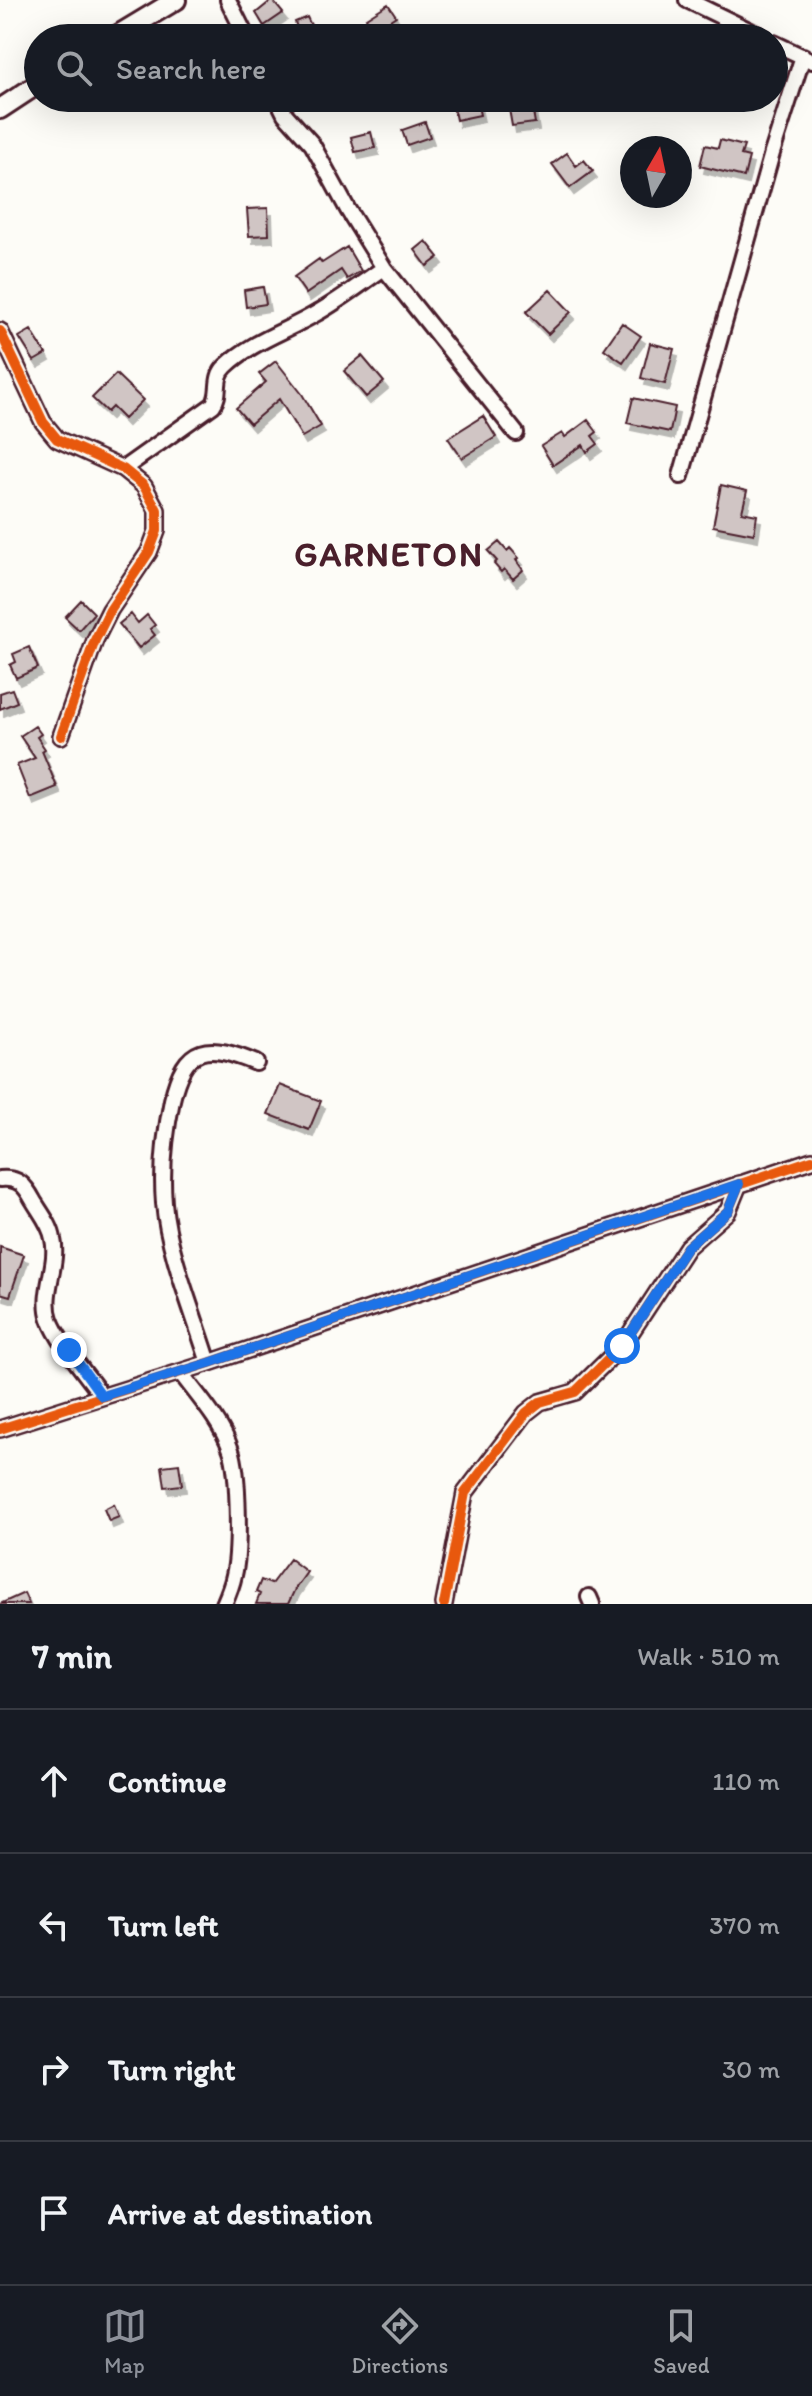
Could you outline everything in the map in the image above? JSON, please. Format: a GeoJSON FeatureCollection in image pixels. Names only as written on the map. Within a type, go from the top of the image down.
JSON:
{"type":"FeatureCollection","features":[{"type":"Feature","properties":{"kind":"street"},"geometry":{"type":"LineString","coordinates":[[136,24],[176,0]]}},
{"type":"Feature","properties":{"kind":"street"},"geometry":{"type":"LineString","coordinates":[[228,0],[240,24]]}},
{"type":"Feature","properties":{"kind":"street"},"geometry":{"type":"LineString","coordinates":[[687,0],[736,24]]}},
{"type":"Feature","properties":{"kind":"street"},"geometry":{"type":"LineString","coordinates":[[788,50],[807,59],[788,110]]}},
{"type":"Feature","properties":{"kind":"street"},"geometry":{"type":"LineString","coordinates":[[0,109],[24,93]]}},
{"type":"Feature","properties":{"kind":"street"},"geometry":{"type":"LineString","coordinates":[[284,112],[318,153],[384,268],[516,433]]}},
{"type":"Feature","properties":{"kind":"street"},"geometry":{"type":"LineString","coordinates":[[681,476],[772,153],[787,112]]}},
{"type":"Feature","properties":{"kind":"street"},"geometry":{"type":"LineString","coordinates":[[123,469],[213,405],[218,399],[217,381],[226,366],[252,348],[318,313],[384,268]]}},
{"type":"Feature","properties":{"kind":"street"},"geometry":{"type":"LineString","coordinates":[[0,331],[43,422],[57,439],[123,469],[144,486],[157,510],[157,531],[149,552],[110,610],[95,640],[61,736]]}},
{"type":"Feature","properties":{"kind":"street"},"geometry":{"type":"LineString","coordinates":[[209,1363],[172,1244],[164,1204],[166,1130],[182,1068],[193,1055],[210,1050],[234,1054],[256,1063]]}},
{"type":"Feature","properties":{"kind":"street"},"geometry":{"type":"LineString","coordinates":[[0,1429],[209,1363],[812,1160]]}},
{"type":"Feature","properties":{"kind":"street"},"geometry":{"type":"LineString","coordinates":[[0,1179],[10,1178],[22,1183],[50,1229],[54,1251],[48,1316],[54,1330],[102,1396]]}},
{"type":"Feature","properties":{"kind":"street"},"geometry":{"type":"LineString","coordinates":[[444,1604],[465,1493],[526,1413],[540,1402],[575,1392],[622,1346],[687,1247],[728,1211],[739,1184]]}},
{"type":"Feature","properties":{"kind":"street"},"geometry":{"type":"LineString","coordinates":[[180,1372],[222,1431],[236,1473],[237,1554],[234,1576],[224,1604]]}},
{"type":"Feature","properties":{"kind":"building"},"geometry":{"type":"Polygon","coordinates":[[[272,0],[283,13],[263,24],[256,13],[272,0]]]}},
{"type":"Feature","properties":{"kind":"building"},"geometry":{"type":"Polygon","coordinates":[[[388,4],[396,16],[390,20],[393,24],[370,24],[366,18],[388,4]]]}},
{"type":"Feature","properties":{"kind":"building"},"geometry":{"type":"Polygon","coordinates":[[[307,17],[310,24],[296,24],[307,17]]]}},
{"type":"Feature","properties":{"kind":"building"},"geometry":{"type":"Polygon","coordinates":[[[454,112],[479,112],[480,115],[456,120],[454,112]]]}},
{"type":"Feature","properties":{"kind":"building"},"geometry":{"type":"Polygon","coordinates":[[[510,112],[533,112],[535,123],[512,126],[510,112]]]}},
{"type":"Feature","properties":{"kind":"building"},"geometry":{"type":"Polygon","coordinates":[[[425,122],[430,137],[407,145],[402,130],[425,122]]]}},
{"type":"Feature","properties":{"kind":"building"},"geometry":{"type":"Polygon","coordinates":[[[371,132],[375,148],[355,152],[351,137],[371,132]]]}},
{"type":"Feature","properties":{"kind":"building"},"geometry":{"type":"Polygon","coordinates":[[[720,140],[744,146],[741,155],[749,157],[744,177],[700,166],[705,145],[718,148],[720,140]]]}},
{"type":"Feature","properties":{"kind":"building"},"geometry":{"type":"Polygon","coordinates":[[[567,153],[576,166],[584,160],[593,171],[570,188],[552,164],[567,153]]]}},
{"type":"Feature","properties":{"kind":"building"},"geometry":{"type":"Polygon","coordinates":[[[268,208],[269,235],[249,236],[247,209],[268,208]]]}},
{"type":"Feature","properties":{"kind":"building"},"geometry":{"type":"Polygon","coordinates":[[[426,241],[439,257],[427,266],[415,250],[426,241]]]}},
{"type":"Feature","properties":{"kind":"building"},"geometry":{"type":"Polygon","coordinates":[[[347,247],[361,271],[347,279],[341,270],[306,294],[294,277],[319,259],[322,263],[347,247]]]}},
{"type":"Feature","properties":{"kind":"building"},"geometry":{"type":"Polygon","coordinates":[[[263,287],[266,304],[246,307],[244,290],[263,287]]]}},
{"type":"Feature","properties":{"kind":"building"},"geometry":{"type":"Polygon","coordinates":[[[550,290],[571,312],[548,334],[526,312],[550,290]]]}},
{"type":"Feature","properties":{"kind":"building"},"geometry":{"type":"Polygon","coordinates":[[[622,323],[641,336],[623,362],[604,349],[622,323]]]}},
{"type":"Feature","properties":{"kind":"building"},"geometry":{"type":"Polygon","coordinates":[[[31,330],[46,354],[34,361],[19,337],[31,330]]]}},
{"type":"Feature","properties":{"kind":"building"},"geometry":{"type":"Polygon","coordinates":[[[650,343],[674,349],[665,384],[641,378],[650,343]]]}},
{"type":"Feature","properties":{"kind":"building"},"geometry":{"type":"Polygon","coordinates":[[[362,356],[384,382],[366,397],[344,371],[362,356]]]}},
{"type":"Feature","properties":{"kind":"building"},"geometry":{"type":"Polygon","coordinates":[[[276,361],[302,394],[321,426],[302,437],[279,399],[250,424],[236,408],[266,382],[259,374],[276,361]]]}},
{"type":"Feature","properties":{"kind":"building"},"geometry":{"type":"Polygon","coordinates":[[[116,374],[143,400],[124,419],[112,407],[107,412],[92,398],[116,374]]]}},
{"type":"Feature","properties":{"kind":"building"},"geometry":{"type":"Polygon","coordinates":[[[633,398],[675,407],[670,432],[627,423],[633,398]]]}},
{"type":"Feature","properties":{"kind":"building"},"geometry":{"type":"Polygon","coordinates":[[[483,416],[496,437],[462,458],[448,438],[483,416]]]}},
{"type":"Feature","properties":{"kind":"building"},"geometry":{"type":"Polygon","coordinates":[[[588,420],[597,432],[592,436],[598,444],[587,452],[583,445],[553,465],[541,446],[562,433],[565,437],[588,420]]]}},
{"type":"Feature","properties":{"kind":"building"},"geometry":{"type":"Polygon","coordinates":[[[721,485],[747,491],[742,512],[757,515],[754,534],[713,526],[721,485]]]}},
{"type":"Feature","properties":{"kind":"building"},"geometry":{"type":"Polygon","coordinates":[[[499,542],[519,558],[516,560],[523,570],[513,579],[504,569],[501,572],[488,551],[499,542]]]}},
{"type":"Feature","properties":{"kind":"building"},"geometry":{"type":"Polygon","coordinates":[[[81,600],[94,613],[79,630],[65,617],[81,600]]]}},
{"type":"Feature","properties":{"kind":"building"},"geometry":{"type":"Polygon","coordinates":[[[131,614],[138,623],[147,615],[155,625],[150,629],[155,635],[139,648],[119,624],[131,614]]]}},
{"type":"Feature","properties":{"kind":"building"},"geometry":{"type":"Polygon","coordinates":[[[29,647],[38,668],[16,678],[10,665],[16,662],[13,654],[29,647]]]}},
{"type":"Feature","properties":{"kind":"building"},"geometry":{"type":"Polygon","coordinates":[[[12,689],[17,702],[0,709],[0,693],[12,689]]]}},
{"type":"Feature","properties":{"kind":"building"},"geometry":{"type":"Polygon","coordinates":[[[35,726],[41,734],[37,737],[45,749],[42,751],[57,787],[30,798],[17,765],[35,758],[20,736],[35,726]]]}},
{"type":"Feature","properties":{"kind":"building"},"geometry":{"type":"Polygon","coordinates":[[[280,1085],[321,1101],[309,1130],[268,1114],[280,1085]]]}},
{"type":"Feature","properties":{"kind":"building"},"geometry":{"type":"Polygon","coordinates":[[[0,1247],[24,1255],[10,1296],[0,1293],[0,1247]]]}},
{"type":"Feature","properties":{"kind":"building"},"geometry":{"type":"Polygon","coordinates":[[[179,1464],[182,1485],[165,1487],[162,1466],[179,1464]]]}},
{"type":"Feature","properties":{"kind":"building"},"geometry":{"type":"Polygon","coordinates":[[[114,1504],[119,1517],[109,1521],[104,1509],[114,1504]]]}},
{"type":"Feature","properties":{"kind":"building"},"geometry":{"type":"Polygon","coordinates":[[[290,1559],[307,1572],[288,1604],[256,1604],[260,1594],[256,1592],[261,1580],[271,1584],[290,1559]]]}},
{"type":"Feature","properties":{"kind":"building"},"geometry":{"type":"Polygon","coordinates":[[[24,1593],[29,1604],[0,1604],[24,1593]]]}},
{"type":"Feature","properties":{"kind":"cycle path"},"geometry":{"type":"LineString","coordinates":[[0,331],[43,422],[57,439],[123,469],[144,486],[157,510],[157,531],[149,552],[110,610],[95,640],[61,736]]}},
{"type":"Feature","properties":{"kind":"cycle path"},"geometry":{"type":"LineString","coordinates":[[0,1429],[209,1363],[812,1160]]}},
{"type":"Feature","properties":{"kind":"cycle path"},"geometry":{"type":"LineString","coordinates":[[444,1604],[465,1493],[526,1413],[540,1402],[575,1392],[622,1346],[687,1247],[728,1211],[739,1184]]}},
{"type":"Feature","properties":{"kind":"district","name":"GARNETON"},"geometry":{"type":"Point","coordinates":[389,554]}},
{"type":"Feature","properties":{"kind":"route"},"geometry":{"type":"LineString","coordinates":[[69,1350],[102,1396],[209,1363],[739,1184],[728,1211],[687,1247],[622,1346]]}}]}
